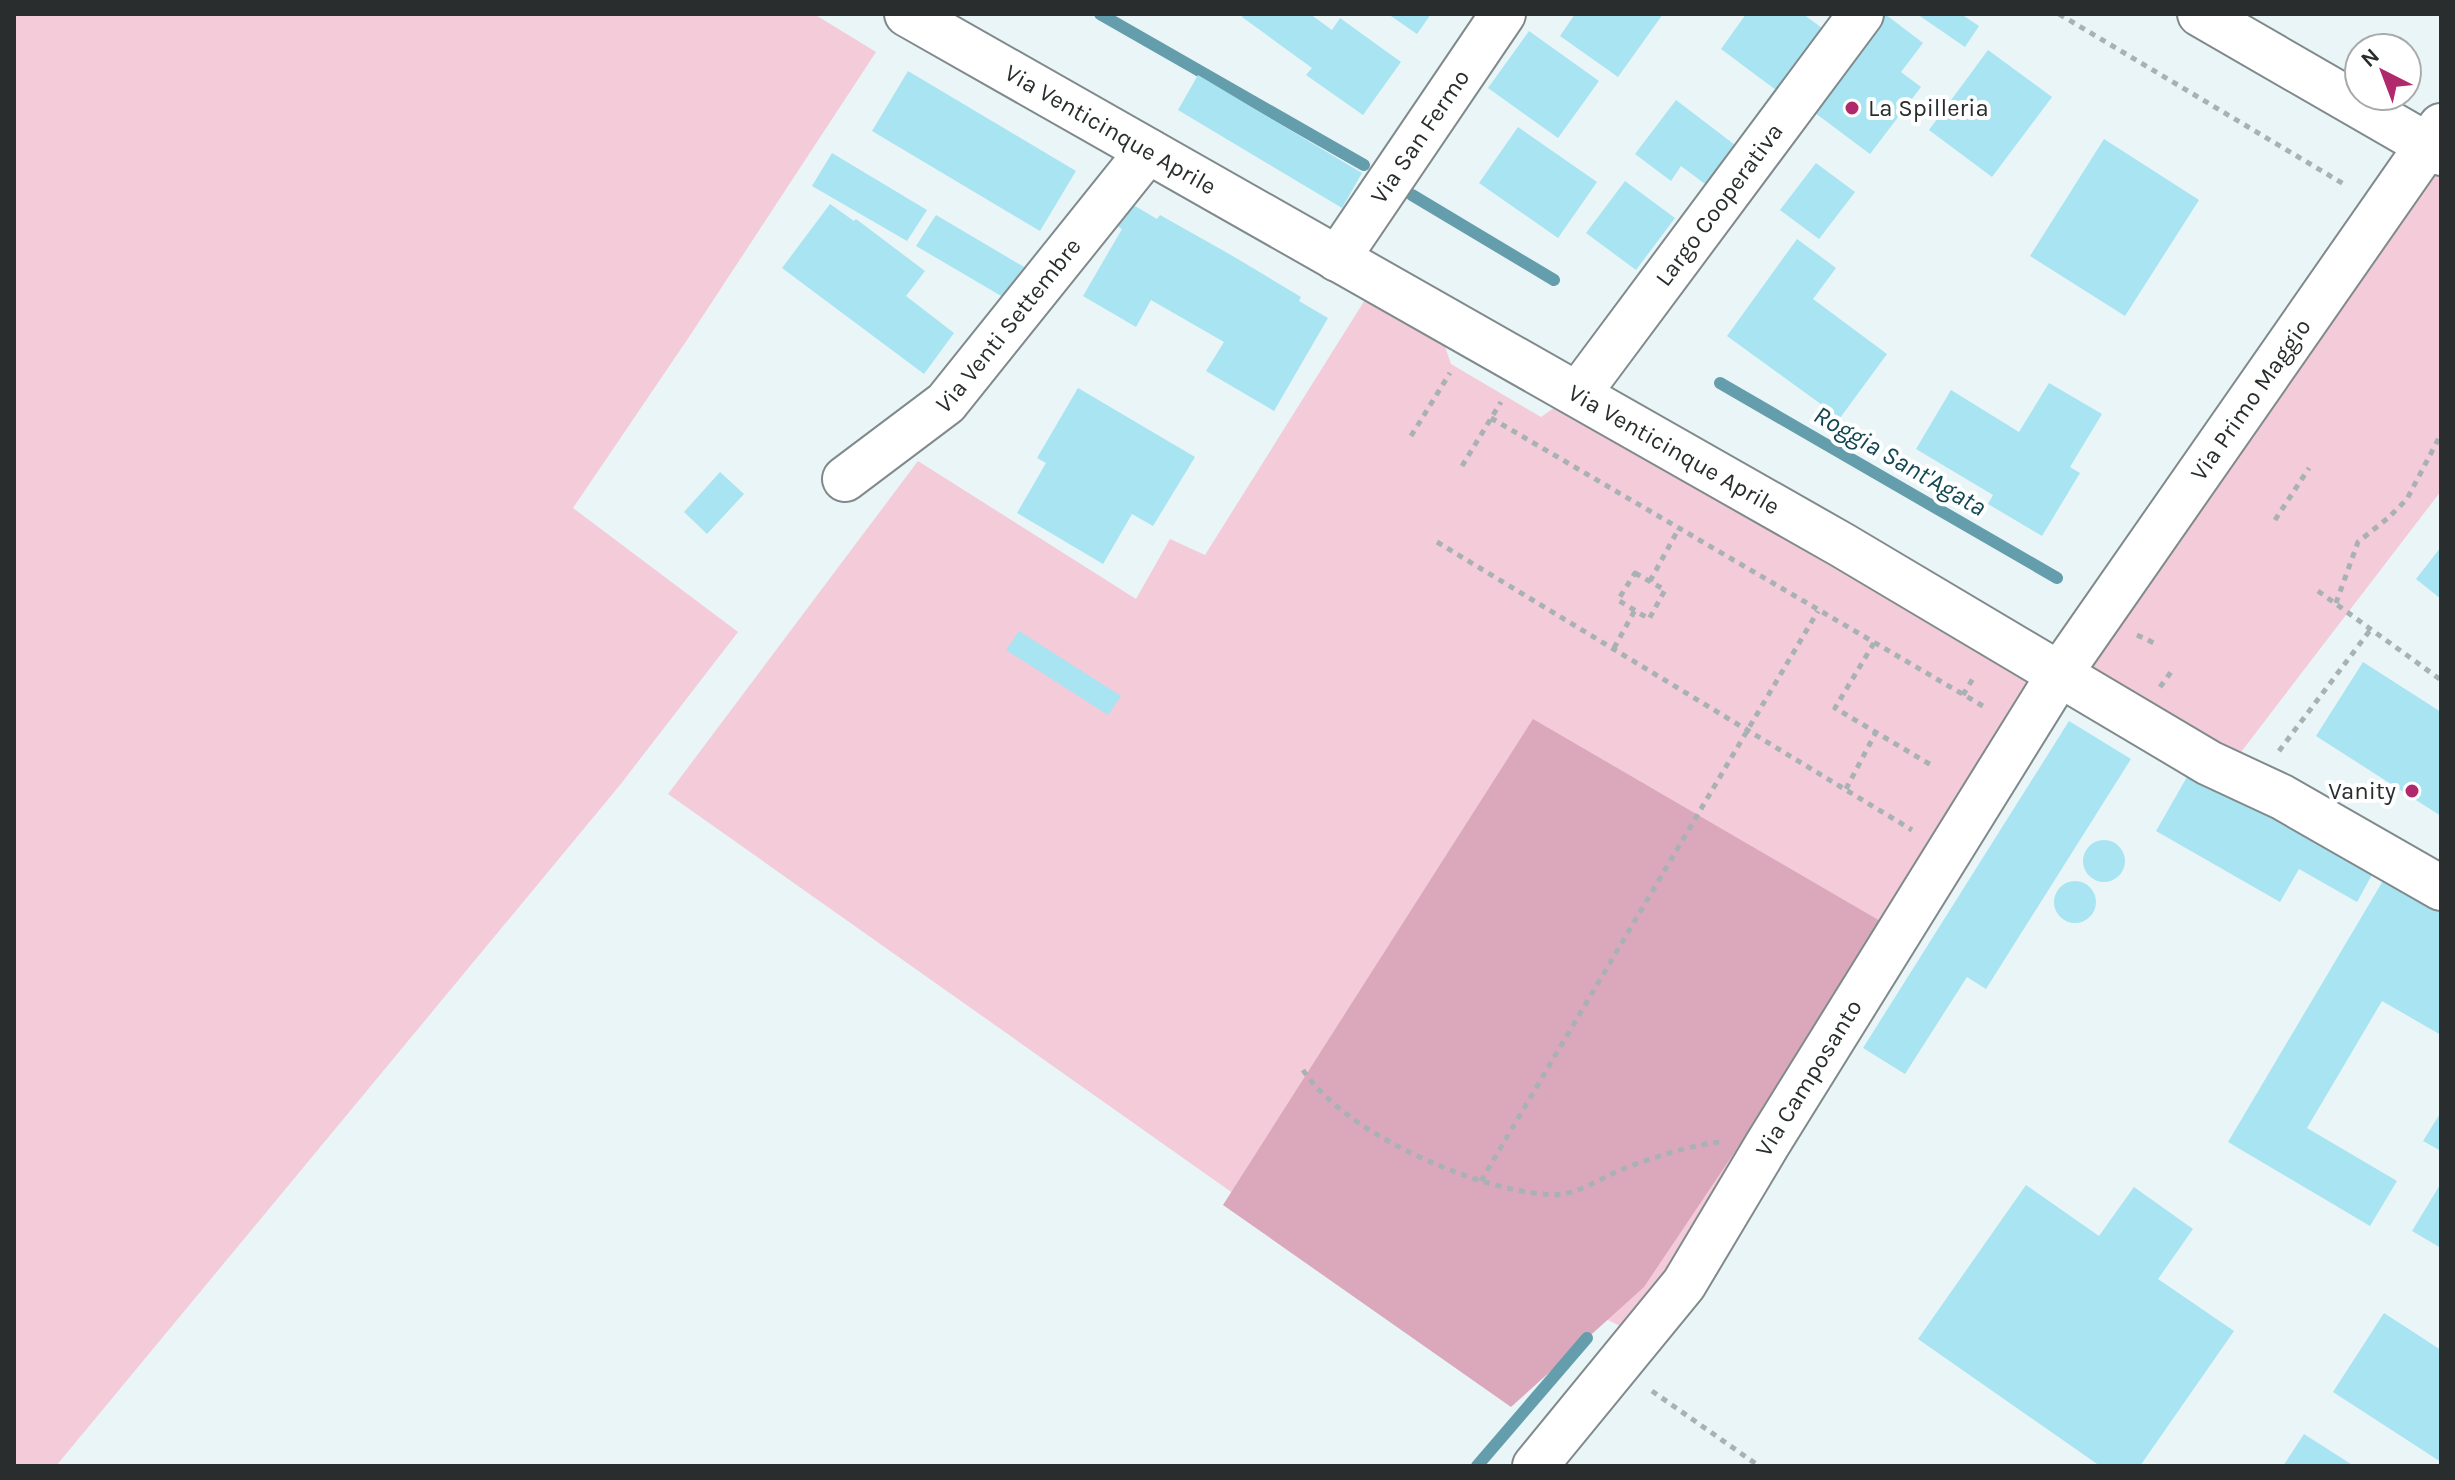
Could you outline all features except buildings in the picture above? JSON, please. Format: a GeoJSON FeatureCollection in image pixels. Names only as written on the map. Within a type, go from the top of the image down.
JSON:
{"type":"FeatureCollection","features":[{"type":"Feature","properties":{"kind":"street","name":"Via Venticinque Aprile"},"geometry":{"type":"LineString","coordinates":[[907,14],[1578,394],[2060,673],[2209,763],[2254,784],[2441,888]]}},
{"type":"Feature","properties":{"kind":"street","name":"Via San Fermo"},"geometry":{"type":"LineString","coordinates":[[1337,259],[1503,14]]}},
{"type":"Feature","properties":{"kind":"street","name":"Largo Cooperativa"},"geometry":{"type":"LineString","coordinates":[[1578,394],[1861,14]]}},
{"type":"Feature","properties":{"kind":"street"},"geometry":{"type":"LineString","coordinates":[[2200,14],[2436,142]]}},
{"type":"Feature","properties":{"kind":"street","name":"Via Primo Maggio"},"geometry":{"type":"LineString","coordinates":[[2060,673],[2383,208],[2436,142]]}},
{"type":"Feature","properties":{"kind":"street","name":"Via Venti Settembre"},"geometry":{"type":"LineString","coordinates":[[845,479],[946,403],[1148,151]]}},
{"type":"Feature","properties":{"kind":"street","name":"Via Camposanto"},"geometry":{"type":"LineString","coordinates":[[1535,1466],[1684,1284],[2060,673]]}},
{"type":"Feature","properties":{"kind":"path"},"geometry":{"type":"LineString","coordinates":[[2059,14],[2383,208]]}},
{"type":"Feature","properties":{"kind":"path"},"geometry":{"type":"LineString","coordinates":[[1411,436],[1473,335]]}},
{"type":"Feature","properties":{"kind":"path"},"geometry":{"type":"LineString","coordinates":[[1462,466],[1525,365]]}},
{"type":"Feature","properties":{"kind":"path"},"geometry":{"type":"LineString","coordinates":[[1491,418],[1990,710]]}},
{"type":"Feature","properties":{"kind":"path"},"geometry":{"type":"LineString","coordinates":[[2336,603],[2358,542],[2407,499],[2441,434]]}},
{"type":"Feature","properties":{"kind":"path"},"geometry":{"type":"LineString","coordinates":[[2275,520],[2309,468]]}},
{"type":"Feature","properties":{"kind":"path"},"geometry":{"type":"LineString","coordinates":[[1650,581],[1678,529]]}},
{"type":"Feature","properties":{"kind":"path"},"geometry":{"type":"LineString","coordinates":[[1437,542],[1950,853]]}},
{"type":"Feature","properties":{"kind":"path"},"geometry":{"type":"LineString","coordinates":[[1635,573],[1650,581],[1665,590],[1649,619],[1618,600],[1635,573]]}},
{"type":"Feature","properties":{"kind":"path"},"geometry":{"type":"LineString","coordinates":[[2318,591],[2441,680]]}},
{"type":"Feature","properties":{"kind":"path"},"geometry":{"type":"LineString","coordinates":[[1614,648],[1635,610]]}},
{"type":"Feature","properties":{"kind":"path"},"geometry":{"type":"LineString","coordinates":[[1481,1181],[1818,611]]}},
{"type":"Feature","properties":{"kind":"path"},"geometry":{"type":"LineString","coordinates":[[2254,784],[2371,629]]}},
{"type":"Feature","properties":{"kind":"path"},"geometry":{"type":"LineString","coordinates":[[1874,643],[1835,708],[1931,765]]}},
{"type":"Feature","properties":{"kind":"path"},"geometry":{"type":"LineString","coordinates":[[1846,789],[1876,732]]}},
{"type":"Feature","properties":{"kind":"path"},"geometry":{"type":"LineString","coordinates":[[1303,1070],[1337,1106],[1370,1130],[1420,1159],[1510,1190],[1553,1196],[1567,1194],[1624,1169],[1711,1143],[1745,1139],[1767,1145]]}},
{"type":"Feature","properties":{"kind":"path"},"geometry":{"type":"LineString","coordinates":[[1618,1367],[1759,1466]]}},
{"type":"Feature","properties":{"kind":"shaded area"},"geometry":{"type":"Polygon","coordinates":[[[14,14],[814,14],[876,52],[573,508],[738,632],[620,785],[56,1466],[14,1466],[14,14]]]}},
{"type":"Feature","properties":{"kind":"shaded area"},"geometry":{"type":"Polygon","coordinates":[[[2441,159],[2441,491],[2228,769],[2061,672],[2441,159]]]}},
{"type":"Feature","properties":{"kind":"shaded area"},"geometry":{"type":"Polygon","coordinates":[[[1368,295],[1440,332],[1451,364],[1541,417],[1561,403],[2044,673],[1628,1330],[1596,1314],[1510,1389],[668,794],[918,461],[1136,599],[1170,539],[1205,555],[1368,295]]]}},
{"type":"Feature","properties":{"kind":"shaded area"},"geometry":{"type":"Polygon","coordinates":[[[1533,719],[1887,925],[1644,1287],[1511,1407],[1223,1205],[1533,719]]]}},
{"type":"Feature","properties":{"kind":"waterway","name":"Roggia Sant'Agata"},"geometry":{"type":"LineString","coordinates":[[1100,14],[1364,165]]}},
{"type":"Feature","properties":{"kind":"waterway","name":"Roggia Sant'Agata"},"geometry":{"type":"LineString","coordinates":[[1412,195],[1554,280]]}},
{"type":"Feature","properties":{"kind":"waterway","name":"Roggia Sant'Agata"},"geometry":{"type":"LineString","coordinates":[[1720,383],[2057,578]]}},
{"type":"Feature","properties":{"kind":"waterway"},"geometry":{"type":"LineString","coordinates":[[1477,1466],[1587,1338]]}},
{"type":"Feature","properties":{"kind":"place","name":"La Spilleria"},"geometry":{"type":"Point","coordinates":[1852,108]}},
{"type":"Feature","properties":{"kind":"place","name":"Vanity"},"geometry":{"type":"Point","coordinates":[2412,791]}}]}
